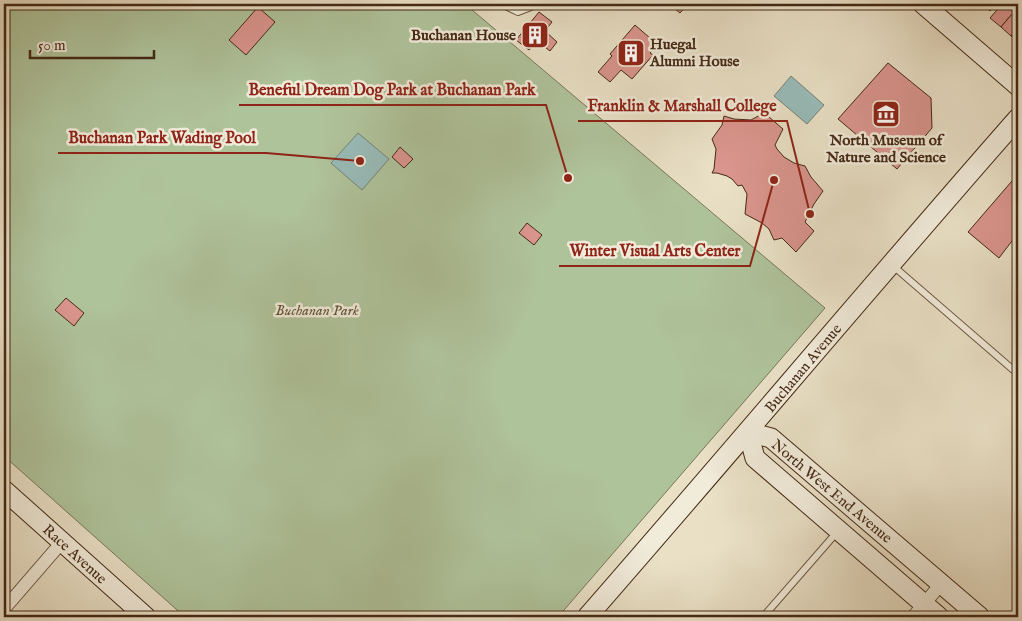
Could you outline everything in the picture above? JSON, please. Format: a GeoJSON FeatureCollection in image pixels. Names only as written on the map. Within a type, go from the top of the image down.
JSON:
{"type":"FeatureCollection","features":[{"type":"Feature","properties":{"kind":"street"},"geometry":{"type":"LineString","coordinates":[[923,4],[1018,86]]}},
{"type":"Feature","properties":{"kind":"street","name":"Buchanan Avenue"},"geometry":{"type":"LineString","coordinates":[[587,617],[1018,118]]}},
{"type":"Feature","properties":{"kind":"street","name":"North West End Avenue"},"geometry":{"type":"LineString","coordinates":[[939,617],[919,611],[838,530],[754,458],[748,432],[772,438],[980,617]]}},
{"type":"Feature","properties":{"kind":"street","name":"Race Avenue"},"geometry":{"type":"LineString","coordinates":[[4,490],[146,617]]}},
{"type":"Feature","properties":{"kind":"street"},"geometry":{"type":"LineString","coordinates":[[4,609],[62,542]]}},
{"type":"Feature","properties":{"kind":"street"},"geometry":{"type":"LineString","coordinates":[[919,611],[942,584]]}},
{"type":"Feature","properties":{"kind":"lane"},"geometry":{"type":"LineString","coordinates":[[501,4],[518,12],[534,4]]}},
{"type":"Feature","properties":{"kind":"lane"},"geometry":{"type":"LineString","coordinates":[[891,263],[1018,374]]}},
{"type":"Feature","properties":{"kind":"lane"},"geometry":{"type":"LineString","coordinates":[[766,616],[838,530]]}},
{"type":"Feature","properties":{"kind":"green space","name":"Buchanan Park"},"geometry":{"type":"Polygon","coordinates":[[[4,4],[465,4],[825,308],[558,617],[185,617],[4,456],[4,4]]]}},
{"type":"Feature","properties":{"kind":"water"},"geometry":{"type":"Polygon","coordinates":[[[791,76],[824,105],[807,124],[774,96],[791,76]]]}},
{"type":"Feature","properties":{"kind":"water"},"geometry":{"type":"Polygon","coordinates":[[[358,133],[389,159],[362,190],[331,163],[358,133]]]}},
{"type":"Feature","properties":{"kind":"building"},"geometry":{"type":"Polygon","coordinates":[[[669,4],[688,4],[680,13],[669,4]]]}},
{"type":"Feature","properties":{"kind":"building"},"geometry":{"type":"Polygon","coordinates":[[[982,4],[997,4],[990,11],[982,4]]]}},
{"type":"Feature","properties":{"kind":"building"},"geometry":{"type":"Polygon","coordinates":[[[1002,4],[1018,4],[1018,7],[1001,27],[990,18],[1002,4]]]}},
{"type":"Feature","properties":{"kind":"building"},"geometry":{"type":"Polygon","coordinates":[[[258,7],[275,22],[246,55],[229,40],[258,7]]]}},
{"type":"Feature","properties":{"kind":"building"},"geometry":{"type":"Polygon","coordinates":[[[1018,7],[1018,27],[1011,36],[1001,27],[1018,7]]]}},
{"type":"Feature","properties":{"kind":"building","name":"Buchanan House"},"geometry":{"type":"Polygon","coordinates":[[[539,12],[552,22],[545,31],[557,42],[550,51],[537,41],[529,50],[516,40],[539,12]]]}},
{"type":"Feature","properties":{"kind":"building","name":"Huegal Alumni House"},"geometry":{"type":"Polygon","coordinates":[[[635,25],[658,45],[650,53],[653,55],[632,79],[621,70],[610,82],[598,72],[612,56],[610,54],[635,25]]]}},
{"type":"Feature","properties":{"kind":"building"},"geometry":{"type":"Polygon","coordinates":[[[1018,27],[1018,42],[1011,36],[1018,27]]]}},
{"type":"Feature","properties":{"kind":"building","name":"North Museum of Nature and Science"},"geometry":{"type":"Polygon","coordinates":[[[888,63],[931,98],[932,128],[897,169],[838,119],[888,63]]]}},
{"type":"Feature","properties":{"kind":"building"},"geometry":{"type":"Polygon","coordinates":[[[766,110],[769,117],[783,129],[775,145],[777,149],[784,157],[794,163],[805,166],[811,177],[823,191],[805,222],[814,231],[796,252],[782,238],[774,240],[769,229],[745,214],[747,194],[742,185],[738,186],[727,176],[712,173],[716,149],[712,139],[722,125],[724,116],[734,119],[751,120],[766,110]]]}},
{"type":"Feature","properties":{"kind":"building"},"geometry":{"type":"Polygon","coordinates":[[[400,147],[413,159],[404,168],[392,157],[400,147]]]}},
{"type":"Feature","properties":{"kind":"building"},"geometry":{"type":"Polygon","coordinates":[[[1018,174],[1018,233],[999,258],[968,232],[1018,174]]]}},
{"type":"Feature","properties":{"kind":"building"},"geometry":{"type":"Polygon","coordinates":[[[527,223],[542,235],[534,245],[519,233],[527,223]]]}},
{"type":"Feature","properties":{"kind":"building"},"geometry":{"type":"Polygon","coordinates":[[[66,298],[84,313],[74,326],[55,310],[66,298]]]}},
{"type":"Feature","properties":{"kind":"place","name":"Buchanan House"},"geometry":{"type":"Point","coordinates":[535,35]}},
{"type":"Feature","properties":{"kind":"place","name":"Huegal Alumni House"},"geometry":{"type":"Point","coordinates":[631,53]}},
{"type":"Feature","properties":{"kind":"place","name":"North Museum of Nature and Science"},"geometry":{"type":"Point","coordinates":[886,114]}},
{"type":"Feature","properties":{"kind":"place","name":"Buchanan Park Wading Pool"},"geometry":{"type":"Point","coordinates":[360,161]}},
{"type":"Feature","properties":{"kind":"place","name":"Beneful Dream Dog Park at Buchanan Park"},"geometry":{"type":"Point","coordinates":[568,178]}},
{"type":"Feature","properties":{"kind":"place","name":"Winter Visual Arts Center"},"geometry":{"type":"Point","coordinates":[774,180]}},
{"type":"Feature","properties":{"kind":"place","name":"Franklin & Marshall College"},"geometry":{"type":"Point","coordinates":[810,214]}}]}
